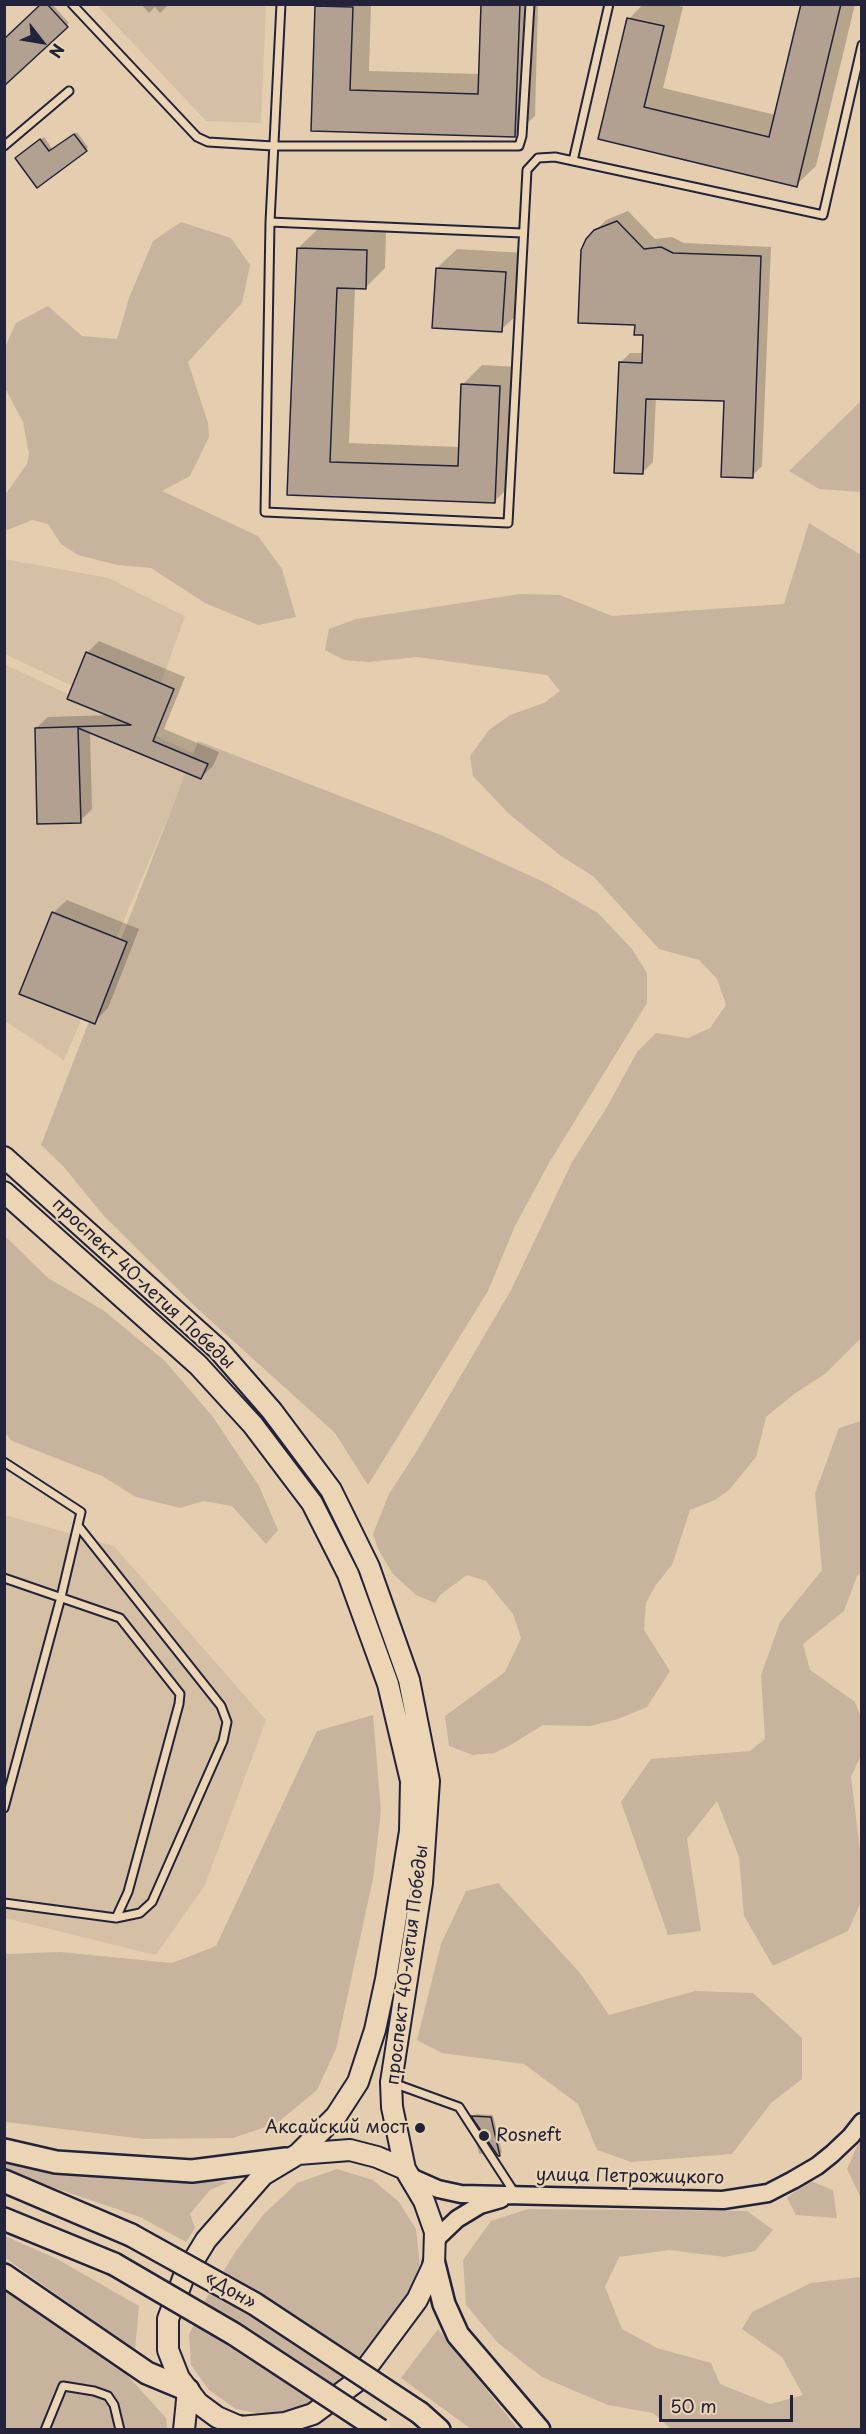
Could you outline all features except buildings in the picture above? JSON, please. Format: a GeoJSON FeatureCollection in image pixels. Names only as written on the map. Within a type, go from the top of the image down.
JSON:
{"type":"FeatureCollection","features":[{"type":"Feature","properties":{"kind":"main road","name":"проспект 40-летия Победы"},"geometry":{"type":"LineString","coordinates":[[4,1157],[218,1349],[272,1411],[331,1490],[369,1567],[409,1680],[429,1781],[422,1883],[391,2082],[392,2107],[408,2173],[424,2201],[435,2232],[434,2264]]}},
{"type":"Feature","properties":{"kind":"main road","name":"проспект 40-летия Победы"},"geometry":{"type":"LineString","coordinates":[[4,1192],[198,1365],[253,1425],[312,1503],[348,1574],[388,1684],[411,1781],[410,1831],[386,1979],[375,2030],[358,2082],[336,2116],[292,2157],[263,2175],[206,2240],[184,2276],[168,2319],[168,2350],[179,2378],[198,2403],[217,2417],[240,2429]]}},
{"type":"Feature","properties":{"kind":"main road"},"geometry":{"type":"LineString","coordinates":[[4,2150],[56,2162],[192,2171],[350,2150],[377,2157],[408,2173]]}},
{"type":"Feature","properties":{"kind":"main road","name":"«Дон»"},"geometry":{"type":"LineString","coordinates":[[4,2181],[131,2235],[255,2304],[420,2414],[439,2430]]}},
{"type":"Feature","properties":{"kind":"main road","name":"«Дон»"},"geometry":{"type":"LineString","coordinates":[[4,2219],[114,2264],[234,2334],[380,2430]]}},
{"type":"Feature","properties":{"kind":"main road"},"geometry":{"type":"LineString","coordinates":[[240,2429],[285,2423],[313,2414],[356,2382],[417,2300],[434,2264]]}},
{"type":"Feature","properties":{"kind":"main road"},"geometry":{"type":"LineString","coordinates":[[434,2264],[444,2304],[458,2336],[539,2430]]}},
{"type":"Feature","properties":{"kind":"main road"},"geometry":{"type":"LineString","coordinates":[[4,2275],[147,2373],[188,2390],[184,2430]]}},
{"type":"Feature","properties":{"kind":"street","name":"улица Петрожицкого"},"geometry":{"type":"LineString","coordinates":[[408,2173],[438,2189],[461,2194],[723,2200],[768,2193],[817,2166],[851,2136],[861,2122]]}},
{"type":"Feature","properties":{"kind":"street","name":"улица Петрожицкого"},"geometry":{"type":"LineString","coordinates":[[435,2240],[457,2219],[480,2205],[516,2194]]}},
{"type":"Feature","properties":{"kind":"lane"},"geometry":{"type":"LineString","coordinates":[[72,4],[197,137],[208,142],[224,144],[273,146],[519,146],[522,136],[530,4]]}},
{"type":"Feature","properties":{"kind":"lane"},"geometry":{"type":"LineString","coordinates":[[281,4],[270,222],[265,512],[277,513],[508,524],[527,170],[538,158],[555,157],[823,215],[861,45]]}},
{"type":"Feature","properties":{"kind":"lane"},"geometry":{"type":"LineString","coordinates":[[573,160],[609,4]]}},
{"type":"Feature","properties":{"kind":"lane"},"geometry":{"type":"LineString","coordinates":[[4,146],[69,91]]}},
{"type":"Feature","properties":{"kind":"lane"},"geometry":{"type":"LineString","coordinates":[[270,222],[522,233]]}},
{"type":"Feature","properties":{"kind":"lane"},"geometry":{"type":"LineString","coordinates":[[4,1462],[81,1512],[61,1597],[4,1808]]}},
{"type":"Feature","properties":{"kind":"lane"},"geometry":{"type":"LineString","coordinates":[[4,1903],[116,1918],[140,1913],[152,1902],[223,1741],[227,1722],[221,1706],[79,1527]]}},
{"type":"Feature","properties":{"kind":"lane"},"geometry":{"type":"LineString","coordinates":[[4,1578],[120,1618],[180,1694],[128,1892],[116,1918]]}},
{"type":"Feature","properties":{"kind":"lane"},"geometry":{"type":"LineString","coordinates":[[391,2082],[459,2107],[516,2194]]}},
{"type":"Feature","properties":{"kind":"lane"},"geometry":{"type":"LineString","coordinates":[[45,2430],[63,2386],[94,2391],[108,2396],[114,2405],[120,2430]]}},
{"type":"Feature","properties":{"kind":"shaded area"},"geometry":{"type":"Polygon","coordinates":[[[97,5],[266,5],[261,123],[206,121],[97,5]]]}},
{"type":"Feature","properties":{"kind":"shaded area"},"geometry":{"type":"Polygon","coordinates":[[[181,222],[231,238],[250,265],[242,303],[188,362],[208,423],[209,437],[190,476],[162,491],[258,536],[282,569],[296,617],[258,625],[205,603],[151,568],[117,565],[78,555],[61,544],[48,524],[32,520],[5,531],[5,495],[27,464],[29,454],[23,422],[5,388],[5,347],[16,323],[48,306],[82,336],[117,339],[129,298],[153,241],[181,222]]]}},
{"type":"Feature","properties":{"kind":"shaded area"},"geometry":{"type":"Polygon","coordinates":[[[861,401],[861,492],[819,489],[789,471],[861,401]]]}},
{"type":"Feature","properties":{"kind":"shaded area"},"geometry":{"type":"Polygon","coordinates":[[[809,523],[861,555],[861,1338],[825,1374],[794,1394],[766,1417],[756,1457],[729,1490],[715,1500],[690,1510],[672,1565],[655,1586],[646,1603],[644,1630],[670,1671],[647,1707],[618,1719],[590,1726],[543,1725],[494,1753],[473,1755],[449,1746],[445,1716],[505,1672],[521,1638],[513,1614],[486,1581],[467,1575],[440,1595],[435,1603],[416,1595],[393,1574],[378,1549],[373,1534],[389,1494],[511,1290],[572,1162],[607,1107],[637,1052],[656,1033],[688,1038],[710,1028],[726,1005],[717,979],[699,960],[659,949],[593,876],[561,856],[509,814],[473,776],[470,756],[489,730],[510,715],[544,703],[560,691],[547,675],[417,657],[369,662],[344,660],[325,650],[329,629],[356,619],[520,594],[560,595],[612,616],[784,604],[809,523]]]}},
{"type":"Feature","properties":{"kind":"shaded area"},"geometry":{"type":"Polygon","coordinates":[[[4,559],[109,578],[185,616],[147,722],[5,654],[4,559]]]}},
{"type":"Feature","properties":{"kind":"shaded area"},"geometry":{"type":"Polygon","coordinates":[[[4,664],[195,754],[64,1060],[5,1021],[4,664]]]}},
{"type":"Feature","properties":{"kind":"shaded area"},"geometry":{"type":"Polygon","coordinates":[[[198,741],[441,835],[546,883],[598,913],[632,949],[647,973],[647,1003],[549,1163],[515,1226],[488,1291],[368,1485],[335,1433],[198,1309],[103,1215],[63,1166],[41,1145],[198,741]]]}},
{"type":"Feature","properties":{"kind":"shaded area"},"geometry":{"type":"Polygon","coordinates":[[[5,1236],[48,1278],[103,1310],[165,1361],[213,1417],[259,1486],[278,1530],[266,1544],[232,1506],[203,1501],[180,1508],[136,1497],[102,1476],[12,1441],[5,1433],[5,1236]]]}},
{"type":"Feature","properties":{"kind":"shaded area"},"geometry":{"type":"Polygon","coordinates":[[[861,1421],[861,1572],[857,1576],[844,1611],[803,1644],[810,1670],[855,1702],[861,1718],[861,1755],[851,1777],[861,1859],[861,1902],[848,1931],[773,1966],[744,1916],[739,1857],[717,1801],[687,1839],[701,1931],[668,1935],[621,1802],[651,1759],[750,1751],[765,1739],[761,1675],[780,1622],[822,1570],[815,1493],[839,1428],[861,1421]]]}},
{"type":"Feature","properties":{"kind":"shaded area"},"geometry":{"type":"Polygon","coordinates":[[[5,1515],[114,1546],[266,1720],[205,1885],[156,1955],[5,1918],[5,1515]]]}},
{"type":"Feature","properties":{"kind":"shaded area"},"geometry":{"type":"Polygon","coordinates":[[[373,1715],[381,1811],[373,1879],[336,2049],[317,2090],[277,2123],[233,2138],[144,2139],[5,2122],[5,1954],[60,1952],[172,1963],[216,1946],[317,1731],[373,1715]]]}},
{"type":"Feature","properties":{"kind":"shaded area"},"geometry":{"type":"Polygon","coordinates":[[[498,1883],[580,1973],[609,2015],[695,1991],[753,1993],[802,2038],[802,2079],[771,2103],[732,2154],[631,2162],[597,2150],[578,2104],[524,2064],[442,2053],[417,2040],[441,1944],[466,1891],[498,1883]]]}},
{"type":"Feature","properties":{"kind":"shaded area"},"geometry":{"type":"Polygon","coordinates":[[[861,2143],[861,2198],[847,2169],[858,2144],[861,2143]]]}},
{"type":"Feature","properties":{"kind":"shaded area"},"geometry":{"type":"Polygon","coordinates":[[[5,2159],[79,2173],[228,2182],[210,2190],[190,2214],[195,2228],[186,2242],[140,2217],[5,2171],[5,2159]]]}},
{"type":"Feature","properties":{"kind":"shaded area"},"geometry":{"type":"Polygon","coordinates":[[[337,2169],[373,2180],[399,2202],[416,2229],[420,2265],[404,2301],[349,2376],[316,2406],[267,2415],[236,2409],[209,2390],[191,2365],[189,2335],[205,2300],[236,2251],[263,2215],[297,2183],[337,2169]]]}},
{"type":"Feature","properties":{"kind":"shaded area"},"geometry":{"type":"Polygon","coordinates":[[[808,2180],[833,2190],[837,2218],[796,2215],[787,2198],[808,2180]]]}},
{"type":"Feature","properties":{"kind":"shaded area"},"geometry":{"type":"Polygon","coordinates":[[[528,2209],[747,2211],[773,2230],[755,2251],[725,2257],[669,2250],[619,2257],[605,2287],[622,2329],[657,2348],[711,2363],[720,2384],[770,2404],[803,2395],[782,2357],[742,2329],[752,2312],[811,2283],[861,2277],[861,2429],[671,2429],[653,2413],[608,2405],[542,2377],[498,2343],[466,2305],[463,2260],[491,2221],[528,2209]]]}},
{"type":"Feature","properties":{"kind":"shaded area"},"geometry":{"type":"Polygon","coordinates":[[[5,2236],[57,2259],[139,2306],[135,2350],[5,2258],[5,2236]]]}},
{"type":"Feature","properties":{"kind":"shaded area"},"geometry":{"type":"Polygon","coordinates":[[[4,2285],[119,2366],[166,2418],[167,2429],[5,2429],[4,2285]]]}},
{"type":"Feature","properties":{"kind":"shaded area"},"geometry":{"type":"Polygon","coordinates":[[[438,2329],[518,2429],[471,2429],[401,2378],[438,2329]]]}},
{"type":"Feature","properties":{"kind":"place","name":"Аксайский мост"},"geometry":{"type":"Point","coordinates":[420,2128]}},
{"type":"Feature","properties":{"kind":"place","name":"Rosneft"},"geometry":{"type":"Point","coordinates":[484,2136]}}]}
